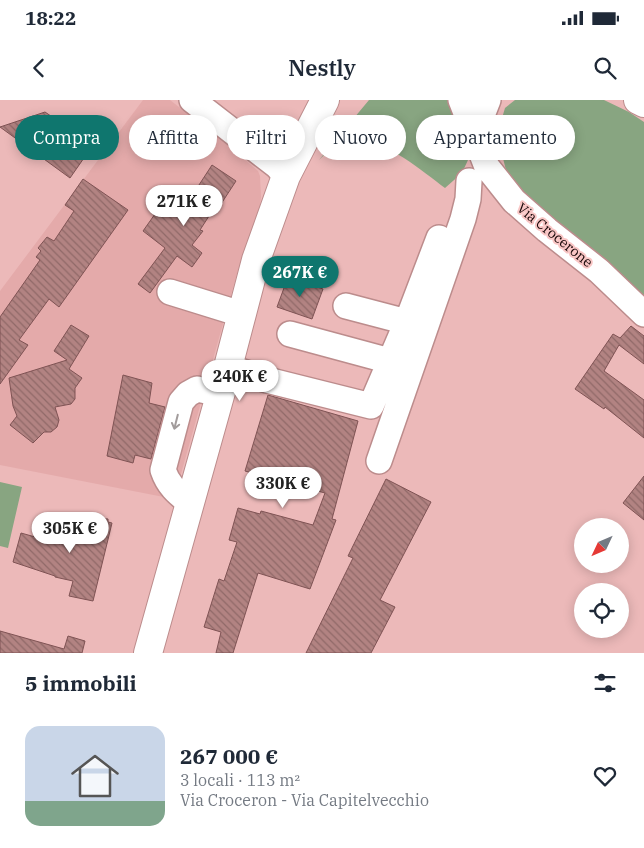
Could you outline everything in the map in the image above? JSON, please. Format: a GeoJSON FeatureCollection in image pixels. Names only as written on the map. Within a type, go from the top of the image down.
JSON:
{"type":"FeatureCollection","features":[{"type":"Feature","properties":{"kind":"main road"},"geometry":{"type":"LineString","coordinates":[[148,653],[189,502],[221,394],[256,260],[286,176],[325,100]]}},
{"type":"Feature","properties":{"kind":"main road"},"geometry":{"type":"LineString","coordinates":[[308,135],[340,100]]}},
{"type":"Feature","properties":{"kind":"main road"},"geometry":{"type":"LineString","coordinates":[[638,100],[644,103]]}},
{"type":"Feature","properties":{"kind":"street"},"geometry":{"type":"LineString","coordinates":[[192,100],[277,166],[286,176]]}},
{"type":"Feature","properties":{"kind":"street","name":"Via Crocerone"},"geometry":{"type":"LineString","coordinates":[[461,100],[479,165],[514,201],[598,270],[644,314]]}},
{"type":"Feature","properties":{"kind":"street"},"geometry":{"type":"LineString","coordinates":[[379,461],[463,218],[479,165],[481,118],[488,100]]}},
{"type":"Feature","properties":{"kind":"street"},"geometry":{"type":"LineString","coordinates":[[228,367],[267,380],[371,406],[407,322],[450,210],[479,165]]}},
{"type":"Feature","properties":{"kind":"street"},"geometry":{"type":"LineString","coordinates":[[170,292],[241,314]]}},
{"type":"Feature","properties":{"kind":"street"},"geometry":{"type":"LineString","coordinates":[[346,306],[407,322]]}},
{"type":"Feature","properties":{"kind":"street"},"geometry":{"type":"LineString","coordinates":[[290,334],[390,361]]}},
{"type":"Feature","properties":{"kind":"street"},"geometry":{"type":"LineString","coordinates":[[189,502],[174,490],[163,470],[181,402],[197,388],[221,394]]}},
{"type":"Feature","properties":{"kind":"shaded area"},"geometry":{"type":"Polygon","coordinates":[[[143,100],[170,100],[189,115],[132,115],[143,100]]]}},
{"type":"Feature","properties":{"kind":"shaded area"},"geometry":{"type":"Polygon","coordinates":[[[129,119],[129,160],[217,160],[217,137],[227,145],[227,160],[245,160],[258,171],[260,176],[261,197],[259,213],[238,270],[174,499],[0,465],[0,291],[98,160],[119,160],[119,132],[129,119]]]}},
{"type":"Feature","properties":{"kind":"green space"},"geometry":{"type":"Polygon","coordinates":[[[369,100],[448,100],[457,115],[416,115],[416,160],[468,160],[462,173],[445,188],[406,159],[406,115],[356,115],[369,100]]]}},
{"type":"Feature","properties":{"kind":"green space"},"geometry":{"type":"Polygon","coordinates":[[[515,100],[604,100],[629,112],[644,122],[644,300],[624,277],[550,221],[507,174],[503,160],[575,160],[575,115],[503,115],[505,108],[515,100]]]}},
{"type":"Feature","properties":{"kind":"green space"},"geometry":{"type":"Polygon","coordinates":[[[0,482],[22,487],[8,548],[0,546],[0,482]]]}},
{"type":"Feature","properties":{"kind":"building"},"geometry":{"type":"Polygon","coordinates":[[[45,112],[49,115],[36,115],[45,112]]]}},
{"type":"Feature","properties":{"kind":"building"},"geometry":{"type":"Polygon","coordinates":[[[15,122],[15,138],[0,127],[15,122]]]}},
{"type":"Feature","properties":{"kind":"building"},"geometry":{"type":"Polygon","coordinates":[[[45,160],[83,160],[70,178],[45,160]]]}},
{"type":"Feature","properties":{"kind":"building"},"geometry":{"type":"Polygon","coordinates":[[[212,165],[236,181],[221,204],[218,202],[200,230],[203,231],[192,245],[202,253],[192,267],[177,256],[150,293],[138,284],[165,248],[143,231],[155,214],[158,217],[167,205],[186,219],[204,192],[197,188],[212,165]]]}},
{"type":"Feature","properties":{"kind":"building"},"geometry":{"type":"Polygon","coordinates":[[[83,179],[128,210],[59,307],[49,299],[19,340],[28,345],[0,384],[0,317],[40,260],[36,257],[41,251],[38,248],[47,237],[54,241],[74,211],[65,205],[83,179]]]}},
{"type":"Feature","properties":{"kind":"building"},"geometry":{"type":"Polygon","coordinates":[[[288,277],[323,289],[312,319],[277,307],[288,277]]]}},
{"type":"Feature","properties":{"kind":"building"},"geometry":{"type":"Polygon","coordinates":[[[71,325],[89,336],[69,369],[82,378],[75,388],[75,399],[71,404],[55,407],[59,420],[57,427],[51,432],[44,432],[33,443],[10,425],[17,416],[13,406],[9,378],[67,360],[54,351],[71,325]]]}},
{"type":"Feature","properties":{"kind":"building"},"geometry":{"type":"Polygon","coordinates":[[[631,326],[644,336],[644,364],[619,345],[604,371],[644,400],[644,438],[605,407],[604,409],[575,389],[613,334],[620,338],[631,326]]]}},
{"type":"Feature","properties":{"kind":"building"},"geometry":{"type":"Polygon","coordinates":[[[123,375],[152,383],[149,403],[165,407],[151,459],[135,455],[133,463],[107,456],[123,375]]]}},
{"type":"Feature","properties":{"kind":"building"},"geometry":{"type":"Polygon","coordinates":[[[268,395],[358,421],[332,519],[336,520],[310,589],[258,573],[233,653],[216,653],[221,632],[204,627],[219,579],[224,581],[237,542],[229,540],[238,508],[260,514],[261,511],[313,525],[325,493],[245,471],[268,395]]]}},
{"type":"Feature","properties":{"kind":"building"},"geometry":{"type":"Polygon","coordinates":[[[644,476],[644,520],[623,503],[644,476]]]}},
{"type":"Feature","properties":{"kind":"building"},"geometry":{"type":"Polygon","coordinates":[[[386,479],[431,502],[380,600],[395,607],[371,653],[306,653],[353,558],[348,556],[386,479]]]}},
{"type":"Feature","properties":{"kind":"building"},"geometry":{"type":"Polygon","coordinates":[[[69,516],[108,519],[108,522],[112,523],[93,601],[69,596],[73,581],[55,577],[13,562],[21,533],[60,544],[69,516]]]}},
{"type":"Feature","properties":{"kind":"building"},"geometry":{"type":"Polygon","coordinates":[[[0,631],[64,649],[68,636],[85,641],[82,653],[0,653],[0,631]]]}}]}
